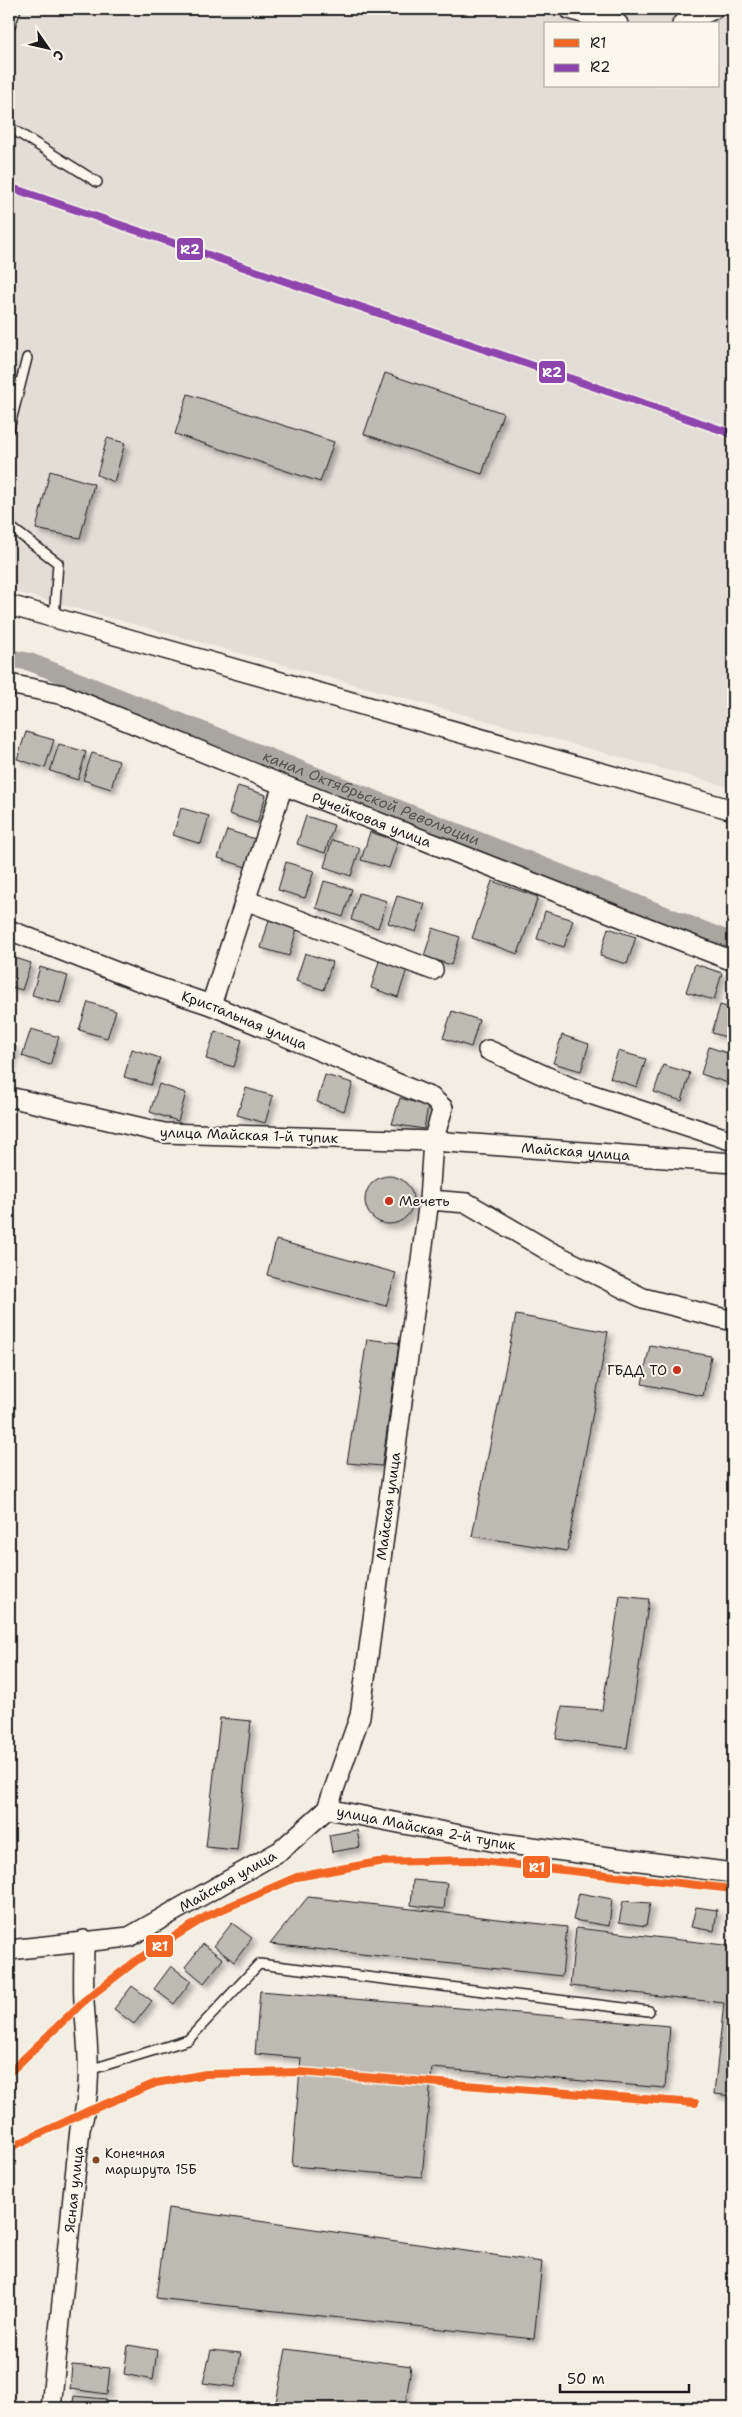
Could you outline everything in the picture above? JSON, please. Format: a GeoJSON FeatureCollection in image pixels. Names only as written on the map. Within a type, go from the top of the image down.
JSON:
{"type":"FeatureCollection","features":[{"type":"Feature","properties":{"kind":"street"},"geometry":{"type":"LineString","coordinates":[[569,9],[611,22]]}},
{"type":"Feature","properties":{"kind":"street"},"geometry":{"type":"LineString","coordinates":[[686,22],[714,9]]}},
{"type":"Feature","properties":{"kind":"street"},"geometry":{"type":"LineString","coordinates":[[9,605],[733,810]]}},
{"type":"Feature","properties":{"kind":"street","name":"Ручейковая улица"},"geometry":{"type":"LineString","coordinates":[[9,684],[64,695],[283,784],[733,961]]}},
{"type":"Feature","properties":{"kind":"street"},"geometry":{"type":"LineString","coordinates":[[211,1005],[283,784]]}},
{"type":"Feature","properties":{"kind":"street"},"geometry":{"type":"LineString","coordinates":[[244,900],[433,970]]}},
{"type":"Feature","properties":{"kind":"street","name":"Кристальная улица"},"geometry":{"type":"LineString","coordinates":[[9,930],[142,982],[211,1005],[432,1098],[443,1108],[433,1142]]}},
{"type":"Feature","properties":{"kind":"street"},"geometry":{"type":"LineString","coordinates":[[488,1050],[572,1088],[733,1141]]}},
{"type":"Feature","properties":{"kind":"street","name":"улица Майская 1-й тупик"},"geometry":{"type":"LineString","coordinates":[[9,1097],[164,1133],[433,1142]]}},
{"type":"Feature","properties":{"kind":"street","name":"Майская улица"},"geometry":{"type":"LineString","coordinates":[[9,1950],[84,1940],[129,1937],[280,1851],[327,1809],[360,1716],[429,1200],[433,1142],[733,1163]]}},
{"type":"Feature","properties":{"kind":"street"},"geometry":{"type":"LineString","coordinates":[[429,1200],[467,1204],[549,1252],[643,1298],[733,1321]]}},
{"type":"Feature","properties":{"kind":"street","name":"улица Майская 2-й тупик"},"geometry":{"type":"LineString","coordinates":[[327,1809],[501,1843],[733,1873]]}},
{"type":"Feature","properties":{"kind":"street","name":"Ясная улица"},"geometry":{"type":"LineString","coordinates":[[51,2408],[80,2129],[86,2112],[89,2070],[84,2001],[84,1940]]}},
{"type":"Feature","properties":{"kind":"lane"},"geometry":{"type":"LineString","coordinates":[[9,29],[16,9]]}},
{"type":"Feature","properties":{"kind":"lane"},"geometry":{"type":"LineString","coordinates":[[9,127],[97,182]]}},
{"type":"Feature","properties":{"kind":"lane"},"geometry":{"type":"LineString","coordinates":[[9,429],[27,358]]}},
{"type":"Feature","properties":{"kind":"lane"},"geometry":{"type":"LineString","coordinates":[[9,526],[58,563],[54,618]]}},
{"type":"Feature","properties":{"kind":"lane"},"geometry":{"type":"LineString","coordinates":[[89,2070],[188,2040],[259,1964],[649,2011]]}},
{"type":"Feature","properties":{"kind":"shaded area"},"geometry":{"type":"Polygon","coordinates":[[[9,9],[733,9],[733,788],[9,590],[9,9]]]}},
{"type":"Feature","properties":{"kind":"building"},"geometry":{"type":"Polygon","coordinates":[[[385,373],[503,413],[482,474],[364,434],[385,373]]]}},
{"type":"Feature","properties":{"kind":"building"},"geometry":{"type":"Polygon","coordinates":[[[188,394],[334,442],[320,482],[175,434],[188,394]]]}},
{"type":"Feature","properties":{"kind":"building"},"geometry":{"type":"Polygon","coordinates":[[[107,438],[125,443],[114,482],[97,475],[107,438]]]}},
{"type":"Feature","properties":{"kind":"building"},"geometry":{"type":"Polygon","coordinates":[[[50,471],[94,484],[80,538],[36,529],[50,471]]]}},
{"type":"Feature","properties":{"kind":"building"},"geometry":{"type":"Polygon","coordinates":[[[26,732],[54,740],[45,768],[17,759],[26,732]]]}},
{"type":"Feature","properties":{"kind":"building"},"geometry":{"type":"Polygon","coordinates":[[[59,744],[86,752],[78,780],[50,771],[59,744]]]}},
{"type":"Feature","properties":{"kind":"building"},"geometry":{"type":"Polygon","coordinates":[[[92,753],[119,761],[111,789],[83,780],[92,753]]]}},
{"type":"Feature","properties":{"kind":"building"},"geometry":{"type":"Polygon","coordinates":[[[238,786],[266,795],[257,823],[229,814],[238,786]]]}},
{"type":"Feature","properties":{"kind":"building"},"geometry":{"type":"Polygon","coordinates":[[[181,808],[209,816],[201,844],[173,835],[181,808]]]}},
{"type":"Feature","properties":{"kind":"building"},"geometry":{"type":"Polygon","coordinates":[[[306,816],[334,825],[325,853],[297,844],[306,816]]]}},
{"type":"Feature","properties":{"kind":"building"},"geometry":{"type":"Polygon","coordinates":[[[227,830],[255,839],[246,867],[218,858],[227,830]]]}},
{"type":"Feature","properties":{"kind":"building"},"geometry":{"type":"Polygon","coordinates":[[[370,832],[398,841],[389,868],[361,860],[370,832]]]}},
{"type":"Feature","properties":{"kind":"building"},"geometry":{"type":"Polygon","coordinates":[[[332,840],[360,848],[351,876],[324,867],[332,840]]]}},
{"type":"Feature","properties":{"kind":"building"},"geometry":{"type":"Polygon","coordinates":[[[286,862],[314,871],[305,898],[278,890],[286,862]]]}},
{"type":"Feature","properties":{"kind":"building"},"geometry":{"type":"Polygon","coordinates":[[[324,881],[352,889],[343,917],[316,908],[324,881]]]}},
{"type":"Feature","properties":{"kind":"building"},"geometry":{"type":"Polygon","coordinates":[[[492,881],[538,897],[518,954],[472,938],[492,881]]]}},
{"type":"Feature","properties":{"kind":"building"},"geometry":{"type":"Polygon","coordinates":[[[359,893],[387,901],[378,928],[351,920],[359,893]]]}},
{"type":"Feature","properties":{"kind":"building"},"geometry":{"type":"Polygon","coordinates":[[[397,896],[425,904],[416,932],[388,923],[397,896]]]}},
{"type":"Feature","properties":{"kind":"building"},"geometry":{"type":"Polygon","coordinates":[[[545,911],[573,920],[564,947],[537,939],[545,911]]]}},
{"type":"Feature","properties":{"kind":"building"},"geometry":{"type":"Polygon","coordinates":[[[269,920],[297,929],[289,956],[261,948],[269,920]]]}},
{"type":"Feature","properties":{"kind":"building"},"geometry":{"type":"Polygon","coordinates":[[[433,928],[460,937],[451,965],[424,956],[433,928]]]}},
{"type":"Feature","properties":{"kind":"building"},"geometry":{"type":"Polygon","coordinates":[[[608,928],[636,937],[627,964],[600,956],[608,928]]]}},
{"type":"Feature","properties":{"kind":"building"},"geometry":{"type":"Polygon","coordinates":[[[305,953],[332,962],[324,990],[296,981],[305,953]]]}},
{"type":"Feature","properties":{"kind":"building"},"geometry":{"type":"Polygon","coordinates":[[[9,956],[31,963],[22,990],[9,986],[9,956]]]}},
{"type":"Feature","properties":{"kind":"building"},"geometry":{"type":"Polygon","coordinates":[[[379,961],[407,969],[398,997],[371,988],[379,961]]]}},
{"type":"Feature","properties":{"kind":"building"},"geometry":{"type":"Polygon","coordinates":[[[695,964],[722,973],[714,1000],[686,992],[695,964]]]}},
{"type":"Feature","properties":{"kind":"building"},"geometry":{"type":"Polygon","coordinates":[[[40,967],[68,976],[60,1003],[32,995],[40,967]]]}},
{"type":"Feature","properties":{"kind":"building"},"geometry":{"type":"Polygon","coordinates":[[[88,1002],[116,1011],[107,1038],[79,1030],[88,1002]]]}},
{"type":"Feature","properties":{"kind":"building"},"geometry":{"type":"Polygon","coordinates":[[[720,1005],[733,1009],[733,1039],[712,1033],[720,1005]]]}},
{"type":"Feature","properties":{"kind":"building"},"geometry":{"type":"Polygon","coordinates":[[[452,1011],[479,1020],[471,1047],[443,1038],[452,1011]]]}},
{"type":"Feature","properties":{"kind":"building"},"geometry":{"type":"Polygon","coordinates":[[[31,1029],[59,1037],[50,1065],[22,1056],[31,1029]]]}},
{"type":"Feature","properties":{"kind":"building"},"geometry":{"type":"Polygon","coordinates":[[[215,1031],[242,1040],[234,1067],[206,1059],[215,1031]]]}},
{"type":"Feature","properties":{"kind":"building"},"geometry":{"type":"Polygon","coordinates":[[[562,1035],[589,1044],[581,1071],[553,1063],[562,1035]]]}},
{"type":"Feature","properties":{"kind":"building"},"geometry":{"type":"Polygon","coordinates":[[[9,1045],[16,1047],[9,1071],[9,1045]]]}},
{"type":"Feature","properties":{"kind":"building"},"geometry":{"type":"Polygon","coordinates":[[[709,1047],[733,1055],[733,1066],[728,1083],[701,1074],[709,1047]]]}},
{"type":"Feature","properties":{"kind":"building"},"geometry":{"type":"Polygon","coordinates":[[[132,1049],[160,1058],[151,1085],[124,1077],[132,1049]]]}},
{"type":"Feature","properties":{"kind":"building"},"geometry":{"type":"Polygon","coordinates":[[[618,1051],[646,1059],[637,1087],[610,1078],[618,1051]]]}},
{"type":"Feature","properties":{"kind":"building"},"geometry":{"type":"Polygon","coordinates":[[[663,1065],[690,1073],[682,1101],[654,1092],[663,1065]]]}},
{"type":"Feature","properties":{"kind":"building"},"geometry":{"type":"Polygon","coordinates":[[[325,1075],[353,1083],[344,1111],[317,1102],[325,1075]]]}},
{"type":"Feature","properties":{"kind":"building"},"geometry":{"type":"Polygon","coordinates":[[[159,1084],[186,1093],[178,1121],[150,1112],[159,1084]]]}},
{"type":"Feature","properties":{"kind":"building"},"geometry":{"type":"Polygon","coordinates":[[[246,1088],[273,1096],[265,1123],[237,1115],[246,1088]]]}},
{"type":"Feature","properties":{"kind":"building"},"geometry":{"type":"Polygon","coordinates":[[[400,1098],[428,1106],[424,1129],[392,1124],[400,1098]]]}},
{"type":"Feature","properties":{"kind":"building","name":"Мечеть"},"geometry":{"type":"Polygon","coordinates":[[[389,1176],[398,1178],[406,1183],[411,1191],[413,1200],[411,1209],[406,1217],[398,1222],[389,1224],[380,1222],[372,1217],[367,1209],[365,1200],[367,1191],[372,1183],[380,1178],[389,1176]]]}},
{"type":"Feature","properties":{"kind":"building"},"geometry":{"type":"Polygon","coordinates":[[[276,1240],[396,1273],[386,1306],[267,1275],[276,1240]]]}},
{"type":"Feature","properties":{"kind":"building"},"geometry":{"type":"Polygon","coordinates":[[[516,1315],[608,1332],[567,1551],[472,1536],[516,1315]]]}},
{"type":"Feature","properties":{"kind":"building"},"geometry":{"type":"Polygon","coordinates":[[[367,1339],[399,1343],[382,1466],[347,1463],[367,1339]]]}},
{"type":"Feature","properties":{"kind":"building","name":"ГБДД ТО"},"geometry":{"type":"Polygon","coordinates":[[[650,1345],[711,1356],[703,1396],[642,1384],[650,1345]]]}},
{"type":"Feature","properties":{"kind":"building"},"geometry":{"type":"Polygon","coordinates":[[[620,1596],[649,1599],[627,1748],[556,1739],[562,1707],[602,1710],[620,1596]]]}},
{"type":"Feature","properties":{"kind":"building"},"geometry":{"type":"Polygon","coordinates":[[[220,1718],[251,1721],[237,1850],[206,1847],[220,1718]]]}},
{"type":"Feature","properties":{"kind":"building"},"geometry":{"type":"Polygon","coordinates":[[[357,1830],[360,1847],[332,1852],[329,1835],[357,1830]]]}},
{"type":"Feature","properties":{"kind":"building"},"geometry":{"type":"Polygon","coordinates":[[[413,1880],[447,1883],[444,1909],[411,1905],[413,1880]]]}},
{"type":"Feature","properties":{"kind":"building"},"geometry":{"type":"Polygon","coordinates":[[[579,1893],[612,1899],[609,1926],[573,1920],[579,1893]]]}},
{"type":"Feature","properties":{"kind":"building"},"geometry":{"type":"Polygon","coordinates":[[[308,1897],[567,1927],[562,1976],[270,1944],[308,1897]]]}},
{"type":"Feature","properties":{"kind":"building"},"geometry":{"type":"Polygon","coordinates":[[[623,1901],[650,1903],[646,1926],[619,1922],[623,1901]]]}},
{"type":"Feature","properties":{"kind":"building"},"geometry":{"type":"Polygon","coordinates":[[[696,1907],[717,1910],[714,1931],[691,1927],[696,1907]]]}},
{"type":"Feature","properties":{"kind":"building"},"geometry":{"type":"Polygon","coordinates":[[[232,1923],[252,1938],[234,1962],[214,1946],[232,1923]]]}},
{"type":"Feature","properties":{"kind":"building"},"geometry":{"type":"Polygon","coordinates":[[[576,1928],[733,1946],[733,2096],[714,2094],[724,2003],[570,1986],[576,1928]]]}},
{"type":"Feature","properties":{"kind":"building"},"geometry":{"type":"Polygon","coordinates":[[[203,1944],[223,1959],[204,1983],[185,1967],[203,1944]]]}},
{"type":"Feature","properties":{"kind":"building"},"geometry":{"type":"Polygon","coordinates":[[[171,1966],[191,1981],[174,2004],[154,1989],[171,1966]]]}},
{"type":"Feature","properties":{"kind":"building"},"geometry":{"type":"Polygon","coordinates":[[[132,1986],[152,2001],[134,2024],[114,2009],[132,1986]]]}},
{"type":"Feature","properties":{"kind":"building"},"geometry":{"type":"Polygon","coordinates":[[[260,1991],[670,2026],[665,2088],[432,2068],[422,2177],[292,2166],[301,2058],[255,2054],[260,1991]]]}},
{"type":"Feature","properties":{"kind":"building"},"geometry":{"type":"Polygon","coordinates":[[[168,2208],[542,2262],[534,2339],[156,2298],[168,2208]]]}},
{"type":"Feature","properties":{"kind":"building"},"geometry":{"type":"Polygon","coordinates":[[[128,2345],[157,2350],[153,2380],[124,2374],[128,2345]]]}},
{"type":"Feature","properties":{"kind":"building"},"geometry":{"type":"Polygon","coordinates":[[[286,2349],[411,2366],[405,2408],[275,2408],[286,2349]]]}},
{"type":"Feature","properties":{"kind":"building"},"geometry":{"type":"Polygon","coordinates":[[[211,2350],[241,2353],[235,2387],[203,2383],[211,2350]]]}},
{"type":"Feature","properties":{"kind":"building"},"geometry":{"type":"Polygon","coordinates":[[[72,2365],[110,2368],[107,2394],[70,2389],[72,2365]]]}},
{"type":"Feature","properties":{"kind":"building"},"geometry":{"type":"Polygon","coordinates":[[[74,2396],[106,2399],[105,2408],[72,2408],[74,2396]]]}},
{"type":"Feature","properties":{"kind":"building"},"geometry":{"type":"Polygon","coordinates":[[[120,2403],[178,2408],[120,2408],[120,2403]]]}},
{"type":"Feature","properties":{"kind":"waterway","name":"канал Октябрьской Революции"},"geometry":{"type":"LineString","coordinates":[[9,658],[30,662],[733,942]]}},
{"type":"Feature","properties":{"kind":"transit line","name":"R2"},"geometry":{"type":"LineString","coordinates":[[9,187],[733,434]]}},
{"type":"Feature","properties":{"kind":"transit line","name":"R1"},"geometry":{"type":"LineString","coordinates":[[9,2073],[84,2001],[137,1960],[207,1916],[297,1877],[378,1862],[472,1860],[733,1889]]}},
{"type":"Feature","properties":{"kind":"transit line","name":"R1"},"geometry":{"type":"LineString","coordinates":[[9,2148],[86,2112],[156,2083],[206,2074],[300,2072],[695,2103]]}},
{"type":"Feature","properties":{"kind":"place","name":"Мечеть"},"geometry":{"type":"Point","coordinates":[389,1201]}},
{"type":"Feature","properties":{"kind":"place","name":"ГБДД ТО"},"geometry":{"type":"Point","coordinates":[677,1370]}},
{"type":"Feature","properties":{"kind":"place","name":"Конечная маршрута 15Б"},"geometry":{"type":"Point","coordinates":[96,2160]}}]}
